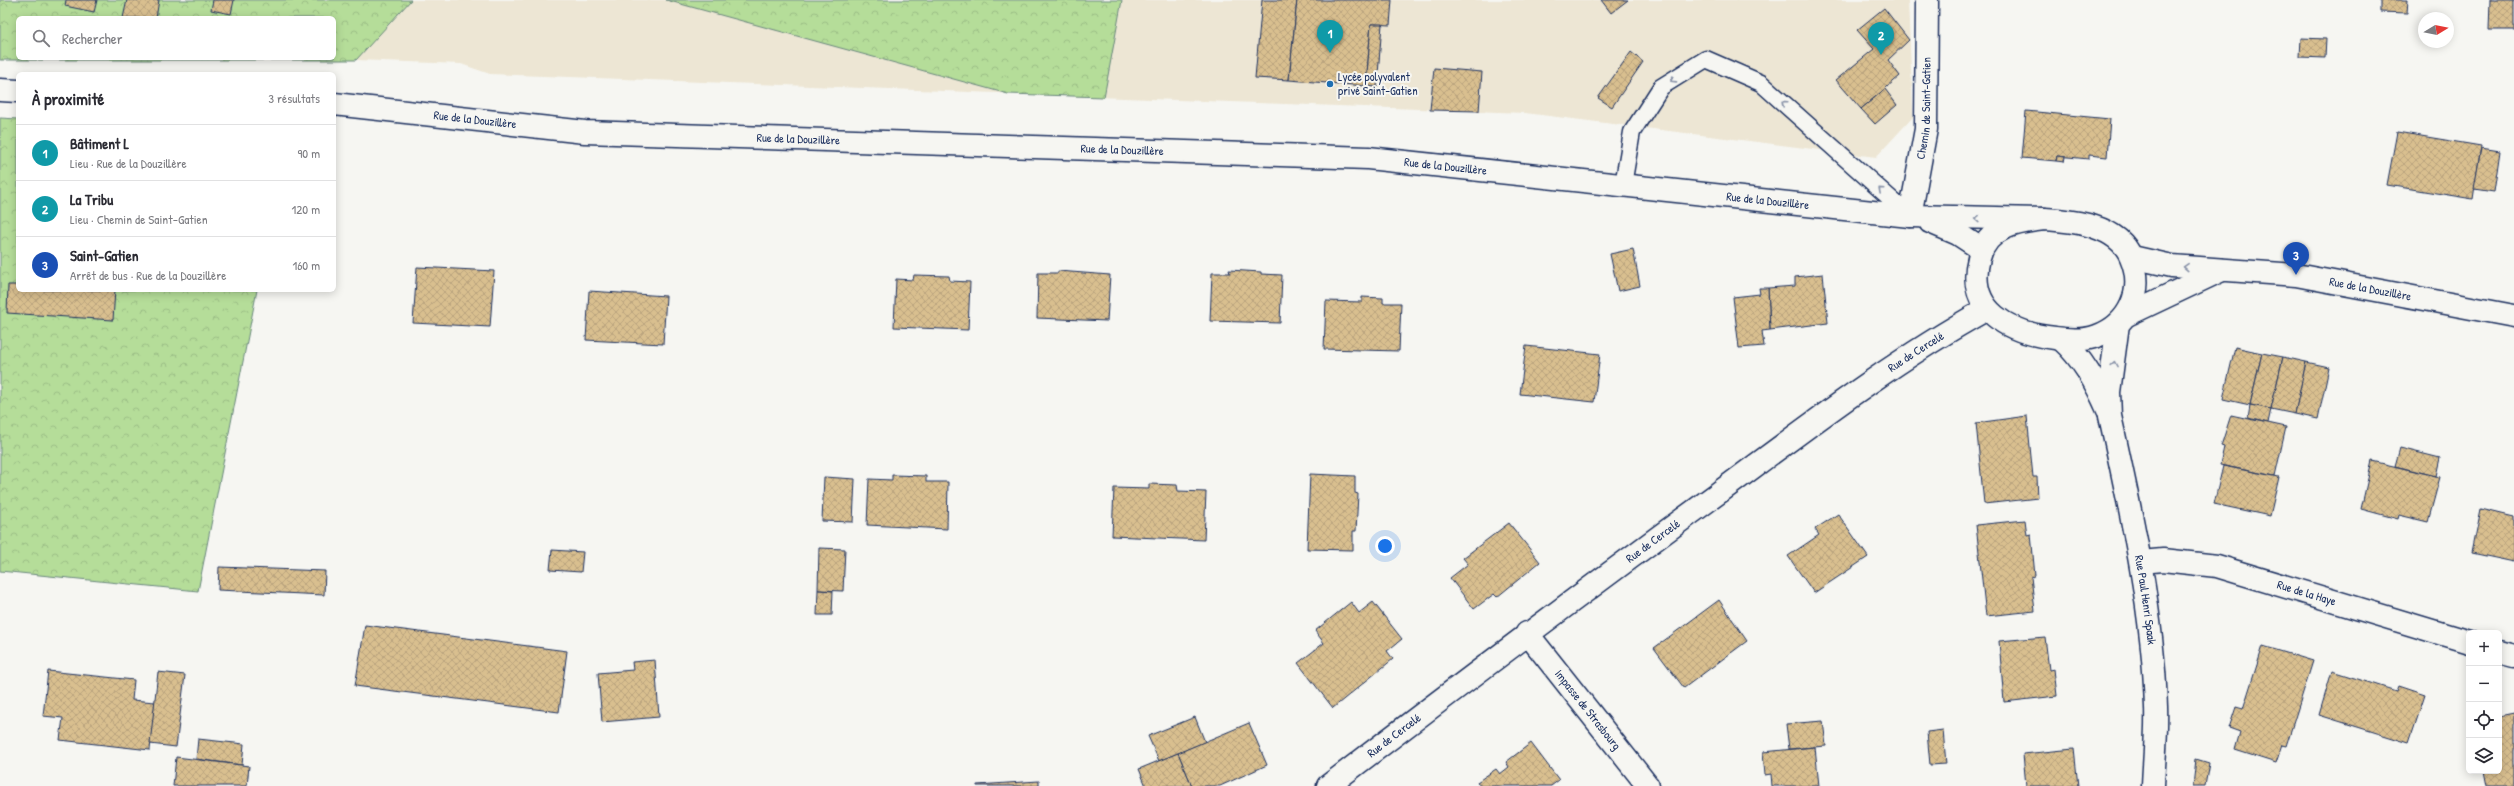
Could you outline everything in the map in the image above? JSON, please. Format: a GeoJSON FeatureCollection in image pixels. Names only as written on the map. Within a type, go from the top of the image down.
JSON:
{"type":"FeatureCollection","features":[{"type":"Feature","properties":{"kind":"street","name":"Chemin de Saint-Gatien"},"geometry":{"type":"LineString","coordinates":[[1910,216],[1926,129],[1927,0]]}},
{"type":"Feature","properties":{"kind":"street"},"geometry":{"type":"LineString","coordinates":[[0,90],[16,91]]}},
{"type":"Feature","properties":{"kind":"street","name":"Rue de la Douzillère"},"geometry":{"type":"LineString","coordinates":[[336,104],[585,132],[1368,158],[1910,216],[2044,219]]}},
{"type":"Feature","properties":{"kind":"street","name":"Rue de la Douzillère"},"geometry":{"type":"LineString","coordinates":[[1910,216],[1938,224],[1981,249]]}},
{"type":"Feature","properties":{"kind":"street"},"geometry":{"type":"LineString","coordinates":[[2132,257],[2119,240],[2105,231],[2074,222],[2044,219],[2008,226],[1988,239],[1981,249],[1977,266],[1977,291],[1987,309],[1996,318],[2024,332],[2062,339],[2079,340],[2097,336],[2123,319],[2225,268]]}},
{"type":"Feature","properties":{"kind":"street","name":"Rue de la Douzillère"},"geometry":{"type":"LineString","coordinates":[[2132,257],[2172,266],[2225,268],[2296,275],[2514,316]]}},
{"type":"Feature","properties":{"kind":"street","name":"Rue Paul Henri Spaak"},"geometry":{"type":"LineString","coordinates":[[2132,257],[2136,270],[2136,291],[2123,319],[2109,392],[2110,416],[2141,562],[2156,707],[2153,786]]}},
{"type":"Feature","properties":{"kind":"street","name":"Rue de Cercelé"},"geometry":{"type":"LineString","coordinates":[[1328,786],[1527,633],[1875,377],[1943,333],[1987,309]]}},
{"type":"Feature","properties":{"kind":"street","name":"Rue Paul Henri Spaak"},"geometry":{"type":"LineString","coordinates":[[2062,339],[2093,378],[2110,416]]}},
{"type":"Feature","properties":{"kind":"street","name":"Rue de la Haye"},"geometry":{"type":"LineString","coordinates":[[2141,562],[2163,560],[2217,566],[2466,641]]}},
{"type":"Feature","properties":{"kind":"street","name":"Impasse de Strasbourg"},"geometry":{"type":"LineString","coordinates":[[1527,633],[1648,786]]}},
{"type":"Feature","properties":{"kind":"street"},"geometry":{"type":"LineString","coordinates":[[2502,653],[2514,656]]}},
{"type":"Feature","properties":{"kind":"lane"},"geometry":{"type":"LineString","coordinates":[[1623,185],[1632,132],[1661,87],[1706,59],[1761,83],[1910,216]]}},
{"type":"Feature","properties":{"kind":"shaded area","name":"Lycée polyvalent privé Saint-Gatien"},"geometry":{"type":"Polygon","coordinates":[[[367,0],[1908,0],[1913,117],[1876,157],[1525,113],[490,74],[461,64],[356,60],[367,0]]]}},
{"type":"Feature","properties":{"kind":"green space"},"geometry":{"type":"Polygon","coordinates":[[[0,0],[411,0],[356,60],[336,60],[336,16],[16,16],[16,60],[0,60],[0,0]]]}},
{"type":"Feature","properties":{"kind":"green space"},"geometry":{"type":"Polygon","coordinates":[[[666,0],[1122,0],[1104,97],[1008,94],[666,0]]]}},
{"type":"Feature","properties":{"kind":"green space"},"geometry":{"type":"Polygon","coordinates":[[[0,118],[16,119],[16,292],[257,292],[198,591],[0,571],[0,118]]]}},
{"type":"Feature","properties":{"kind":"building"},"geometry":{"type":"Polygon","coordinates":[[[66,0],[97,0],[94,12],[65,6],[66,0]]]}},
{"type":"Feature","properties":{"kind":"building"},"geometry":{"type":"Polygon","coordinates":[[[127,0],[159,0],[156,16],[123,16],[127,0]]]}},
{"type":"Feature","properties":{"kind":"building"},"geometry":{"type":"Polygon","coordinates":[[[213,0],[234,0],[231,14],[211,10],[213,0]]]}},
{"type":"Feature","properties":{"kind":"building"},"geometry":{"type":"Polygon","coordinates":[[[1262,0],[1297,0],[1289,80],[1255,78],[1262,0]]]}},
{"type":"Feature","properties":{"kind":"building"},"geometry":{"type":"Polygon","coordinates":[[[1297,0],[1392,0],[1390,25],[1371,24],[1366,86],[1289,80],[1297,0]]]}},
{"type":"Feature","properties":{"kind":"building"},"geometry":{"type":"Polygon","coordinates":[[[1601,0],[1628,0],[1611,13],[1601,0]]]}},
{"type":"Feature","properties":{"kind":"building"},"geometry":{"type":"Polygon","coordinates":[[[2380,0],[2408,0],[2407,13],[2380,12],[2380,0]]]}},
{"type":"Feature","properties":{"kind":"building"},"geometry":{"type":"Polygon","coordinates":[[[2490,0],[2514,0],[2514,30],[2489,30],[2490,0]]]}},
{"type":"Feature","properties":{"kind":"building"},"geometry":{"type":"Polygon","coordinates":[[[1884,8],[1909,40],[1888,60],[1900,76],[1861,109],[1836,80],[1874,49],[1857,30],[1884,8]]]}},
{"type":"Feature","properties":{"kind":"building"},"geometry":{"type":"Polygon","coordinates":[[[1371,24],[1382,24],[1377,87],[1366,86],[1371,24]]]}},
{"type":"Feature","properties":{"kind":"building"},"geometry":{"type":"Polygon","coordinates":[[[2301,38],[2326,39],[2325,58],[2300,57],[2301,38]]]}},
{"type":"Feature","properties":{"kind":"building"},"geometry":{"type":"Polygon","coordinates":[[[1631,52],[1643,62],[1612,107],[1598,98],[1631,52]]]}},
{"type":"Feature","properties":{"kind":"building"},"geometry":{"type":"Polygon","coordinates":[[[1434,68],[1482,72],[1479,111],[1430,110],[1434,68]]]}},
{"type":"Feature","properties":{"kind":"building"},"geometry":{"type":"Polygon","coordinates":[[[1885,89],[1897,105],[1875,124],[1861,109],[1885,89]]]}},
{"type":"Feature","properties":{"kind":"building"},"geometry":{"type":"Polygon","coordinates":[[[2026,111],[2110,119],[2107,157],[2089,155],[2089,159],[2057,156],[2056,161],[2022,158],[2026,111]]]}},
{"type":"Feature","properties":{"kind":"building"},"geometry":{"type":"Polygon","coordinates":[[[2397,132],[2481,146],[2473,199],[2387,185],[2397,132]]]}},
{"type":"Feature","properties":{"kind":"building"},"geometry":{"type":"Polygon","coordinates":[[[2481,148],[2500,151],[2494,192],[2474,189],[2481,148]]]}},
{"type":"Feature","properties":{"kind":"building"},"geometry":{"type":"Polygon","coordinates":[[[2057,156],[2065,157],[2064,162],[2056,161],[2057,156]]]}},
{"type":"Feature","properties":{"kind":"building"},"geometry":{"type":"Polygon","coordinates":[[[1633,249],[1640,286],[1618,291],[1610,254],[1633,249]]]}},
{"type":"Feature","properties":{"kind":"building"},"geometry":{"type":"Polygon","coordinates":[[[417,267],[494,271],[490,327],[413,323],[417,267]]]}},
{"type":"Feature","properties":{"kind":"building"},"geometry":{"type":"Polygon","coordinates":[[[1229,270],[1282,275],[1280,323],[1210,321],[1212,273],[1230,273],[1229,270]]]}},
{"type":"Feature","properties":{"kind":"building"},"geometry":{"type":"Polygon","coordinates":[[[1058,271],[1110,275],[1107,321],[1037,318],[1038,273],[1058,273],[1058,271]]]}},
{"type":"Feature","properties":{"kind":"building"},"geometry":{"type":"Polygon","coordinates":[[[1823,274],[1828,323],[1770,330],[1768,288],[1795,286],[1795,277],[1823,274]]]}},
{"type":"Feature","properties":{"kind":"building"},"geometry":{"type":"Polygon","coordinates":[[[914,275],[949,276],[950,281],[970,282],[968,330],[894,327],[896,279],[913,280],[914,275]]]}},
{"type":"Feature","properties":{"kind":"building"},"geometry":{"type":"Polygon","coordinates":[[[8,285],[16,285],[16,292],[115,292],[113,320],[7,313],[8,285]]]}},
{"type":"Feature","properties":{"kind":"building"},"geometry":{"type":"Polygon","coordinates":[[[1759,288],[1768,288],[1770,330],[1762,331],[1764,346],[1739,348],[1733,297],[1760,294],[1759,288]]]}},
{"type":"Feature","properties":{"kind":"building"},"geometry":{"type":"Polygon","coordinates":[[[589,291],[666,296],[663,344],[586,340],[589,291]]]}},
{"type":"Feature","properties":{"kind":"building"},"geometry":{"type":"Polygon","coordinates":[[[1362,297],[1383,298],[1383,303],[1401,303],[1399,351],[1324,349],[1326,301],[1362,302],[1362,297]]]}},
{"type":"Feature","properties":{"kind":"building"},"geometry":{"type":"Polygon","coordinates":[[[1526,346],[1600,354],[1594,402],[1520,394],[1526,346]]]}},
{"type":"Feature","properties":{"kind":"building"},"geometry":{"type":"Polygon","coordinates":[[[2235,347],[2262,353],[2250,405],[2223,399],[2235,347]]]}},
{"type":"Feature","properties":{"kind":"building"},"geometry":{"type":"Polygon","coordinates":[[[2262,353],[2283,357],[2271,409],[2250,405],[2262,353]]]}},
{"type":"Feature","properties":{"kind":"building"},"geometry":{"type":"Polygon","coordinates":[[[2283,357],[2306,362],[2295,414],[2271,409],[2283,357]]]}},
{"type":"Feature","properties":{"kind":"building"},"geometry":{"type":"Polygon","coordinates":[[[2306,362],[2329,367],[2318,419],[2295,414],[2306,362]]]}},
{"type":"Feature","properties":{"kind":"building"},"geometry":{"type":"Polygon","coordinates":[[[2250,405],[2271,409],[2268,423],[2248,418],[2250,405]]]}},
{"type":"Feature","properties":{"kind":"building"},"geometry":{"type":"Polygon","coordinates":[[[2231,415],[2286,427],[2275,476],[2220,465],[2224,447],[2221,446],[2231,415]]]}},
{"type":"Feature","properties":{"kind":"building"},"geometry":{"type":"Polygon","coordinates":[[[2027,416],[2033,477],[2037,477],[2038,498],[1984,504],[1976,423],[2027,416]]]}},
{"type":"Feature","properties":{"kind":"building"},"geometry":{"type":"Polygon","coordinates":[[[2400,448],[2440,458],[2436,476],[2395,466],[2400,448]]]}},
{"type":"Feature","properties":{"kind":"building"},"geometry":{"type":"Polygon","coordinates":[[[2372,461],[2440,477],[2428,522],[2399,515],[2398,519],[2361,509],[2372,461]]]}},
{"type":"Feature","properties":{"kind":"building"},"geometry":{"type":"Polygon","coordinates":[[[2223,466],[2279,477],[2270,516],[2214,504],[2223,466]]]}},
{"type":"Feature","properties":{"kind":"building"},"geometry":{"type":"Polygon","coordinates":[[[1310,474],[1355,476],[1355,493],[1358,494],[1356,531],[1353,531],[1353,550],[1307,549],[1310,474]]]}},
{"type":"Feature","properties":{"kind":"building"},"geometry":{"type":"Polygon","coordinates":[[[892,475],[926,476],[926,482],[948,482],[947,529],[867,525],[869,479],[892,480],[892,475]]]}},
{"type":"Feature","properties":{"kind":"building"},"geometry":{"type":"Polygon","coordinates":[[[824,477],[855,479],[853,522],[822,521],[824,477]]]}},
{"type":"Feature","properties":{"kind":"building"},"geometry":{"type":"Polygon","coordinates":[[[1149,484],[1177,485],[1178,491],[1206,492],[1204,540],[1112,536],[1114,488],[1149,489],[1149,484]]]}},
{"type":"Feature","properties":{"kind":"building"},"geometry":{"type":"Polygon","coordinates":[[[2481,509],[2514,517],[2514,562],[2472,553],[2481,509]]]}},
{"type":"Feature","properties":{"kind":"building"},"geometry":{"type":"Polygon","coordinates":[[[1838,514],[1868,557],[1814,593],[1788,556],[1819,535],[1815,529],[1838,514]]]}},
{"type":"Feature","properties":{"kind":"building"},"geometry":{"type":"Polygon","coordinates":[[[2025,520],[2027,535],[2031,534],[2035,576],[2031,577],[2035,611],[1986,616],[1976,525],[2025,520]]]}},
{"type":"Feature","properties":{"kind":"building"},"geometry":{"type":"Polygon","coordinates":[[[1509,523],[1540,562],[1497,597],[1494,594],[1474,609],[1450,578],[1468,564],[1463,558],[1509,523]]]}},
{"type":"Feature","properties":{"kind":"building"},"geometry":{"type":"Polygon","coordinates":[[[819,548],[845,549],[843,591],[818,590],[819,548]]]}},
{"type":"Feature","properties":{"kind":"building"},"geometry":{"type":"Polygon","coordinates":[[[552,550],[583,552],[581,572],[550,570],[552,550]]]}},
{"type":"Feature","properties":{"kind":"building"},"geometry":{"type":"Polygon","coordinates":[[[219,567],[325,571],[324,595],[218,590],[219,567]]]}},
{"type":"Feature","properties":{"kind":"building"},"geometry":{"type":"Polygon","coordinates":[[[818,590],[833,591],[832,615],[817,615],[818,590]]]}},
{"type":"Feature","properties":{"kind":"building"},"geometry":{"type":"Polygon","coordinates":[[[1719,600],[1747,641],[1684,688],[1654,648],[1719,600]]]}},
{"type":"Feature","properties":{"kind":"building"},"geometry":{"type":"Polygon","coordinates":[[[1351,602],[1359,613],[1373,602],[1402,639],[1387,651],[1393,659],[1333,708],[1298,663],[1324,643],[1315,631],[1351,602]]]}},
{"type":"Feature","properties":{"kind":"building"},"geometry":{"type":"Polygon","coordinates":[[[365,625],[567,651],[559,712],[355,686],[365,625]]]}},
{"type":"Feature","properties":{"kind":"building"},"geometry":{"type":"Polygon","coordinates":[[[2045,637],[2049,670],[2054,669],[2057,696],[2004,702],[1999,641],[2045,637]]]}},
{"type":"Feature","properties":{"kind":"building"},"geometry":{"type":"Polygon","coordinates":[[[2263,646],[2313,661],[2286,746],[2282,745],[2276,763],[2235,750],[2240,732],[2229,728],[2236,707],[2243,709],[2263,646]]]}},
{"type":"Feature","properties":{"kind":"building"},"geometry":{"type":"Polygon","coordinates":[[[655,660],[659,717],[602,722],[598,673],[633,670],[632,662],[655,660]]]}},
{"type":"Feature","properties":{"kind":"building"},"geometry":{"type":"Polygon","coordinates":[[[48,671],[134,680],[132,700],[155,702],[150,750],[60,740],[63,718],[43,716],[48,671]]]}},
{"type":"Feature","properties":{"kind":"building"},"geometry":{"type":"Polygon","coordinates":[[[2332,671],[2396,691],[2398,686],[2425,695],[2409,743],[2319,715],[2332,671]]]}},
{"type":"Feature","properties":{"kind":"building"},"geometry":{"type":"Polygon","coordinates":[[[158,672],[185,675],[176,747],[150,744],[158,672]]]}},
{"type":"Feature","properties":{"kind":"building"},"geometry":{"type":"Polygon","coordinates":[[[2514,714],[2514,786],[2487,786],[2485,774],[2502,774],[2502,716],[2514,714]]]}},
{"type":"Feature","properties":{"kind":"building"},"geometry":{"type":"Polygon","coordinates":[[[1195,717],[1205,742],[1159,761],[1148,736],[1195,717]]]}},
{"type":"Feature","properties":{"kind":"building"},"geometry":{"type":"Polygon","coordinates":[[[1823,721],[1826,746],[1789,749],[1786,724],[1823,721]]]}},
{"type":"Feature","properties":{"kind":"building"},"geometry":{"type":"Polygon","coordinates":[[[1249,723],[1267,765],[1220,786],[1192,786],[1178,753],[1249,723]]]}},
{"type":"Feature","properties":{"kind":"building"},"geometry":{"type":"Polygon","coordinates":[[[1943,730],[1946,764],[1930,765],[1927,732],[1943,730]]]}},
{"type":"Feature","properties":{"kind":"building"},"geometry":{"type":"Polygon","coordinates":[[[198,739],[244,744],[242,765],[196,759],[198,739]]]}},
{"type":"Feature","properties":{"kind":"building"},"geometry":{"type":"Polygon","coordinates":[[[1531,743],[1559,780],[1551,786],[1480,786],[1477,782],[1496,769],[1500,774],[1509,767],[1506,762],[1531,743]]]}},
{"type":"Feature","properties":{"kind":"building"},"geometry":{"type":"Polygon","coordinates":[[[1815,747],[1819,786],[1772,786],[1771,774],[1765,775],[1763,752],[1815,747]]]}},
{"type":"Feature","properties":{"kind":"building"},"geometry":{"type":"Polygon","coordinates":[[[2074,749],[2078,786],[2026,786],[2023,754],[2074,749]]]}},
{"type":"Feature","properties":{"kind":"building"},"geometry":{"type":"Polygon","coordinates":[[[1178,753],[1192,786],[1146,786],[1139,769],[1178,753]]]}},
{"type":"Feature","properties":{"kind":"building"},"geometry":{"type":"Polygon","coordinates":[[[176,757],[249,766],[247,786],[173,786],[176,757]]]}},
{"type":"Feature","properties":{"kind":"building"},"geometry":{"type":"Polygon","coordinates":[[[2196,759],[2209,763],[2205,786],[2193,786],[2196,759]]]}},
{"type":"Feature","properties":{"kind":"building"},"geometry":{"type":"Polygon","coordinates":[[[1039,781],[1039,786],[977,786],[977,785],[1039,781]]]}},
{"type":"Feature","properties":{"kind":"place","name":"Bâtiment L"},"geometry":{"type":"Point","coordinates":[1330,53]}},
{"type":"Feature","properties":{"kind":"place","name":"La Tribu"},"geometry":{"type":"Point","coordinates":[1881,55]}},
{"type":"Feature","properties":{"kind":"place","name":"Lycée polyvalent privé Saint-Gatien"},"geometry":{"type":"Point","coordinates":[1330,84]}},
{"type":"Feature","properties":{"kind":"place","name":"Saint-Gatien"},"geometry":{"type":"Point","coordinates":[2296,275]}}]}
